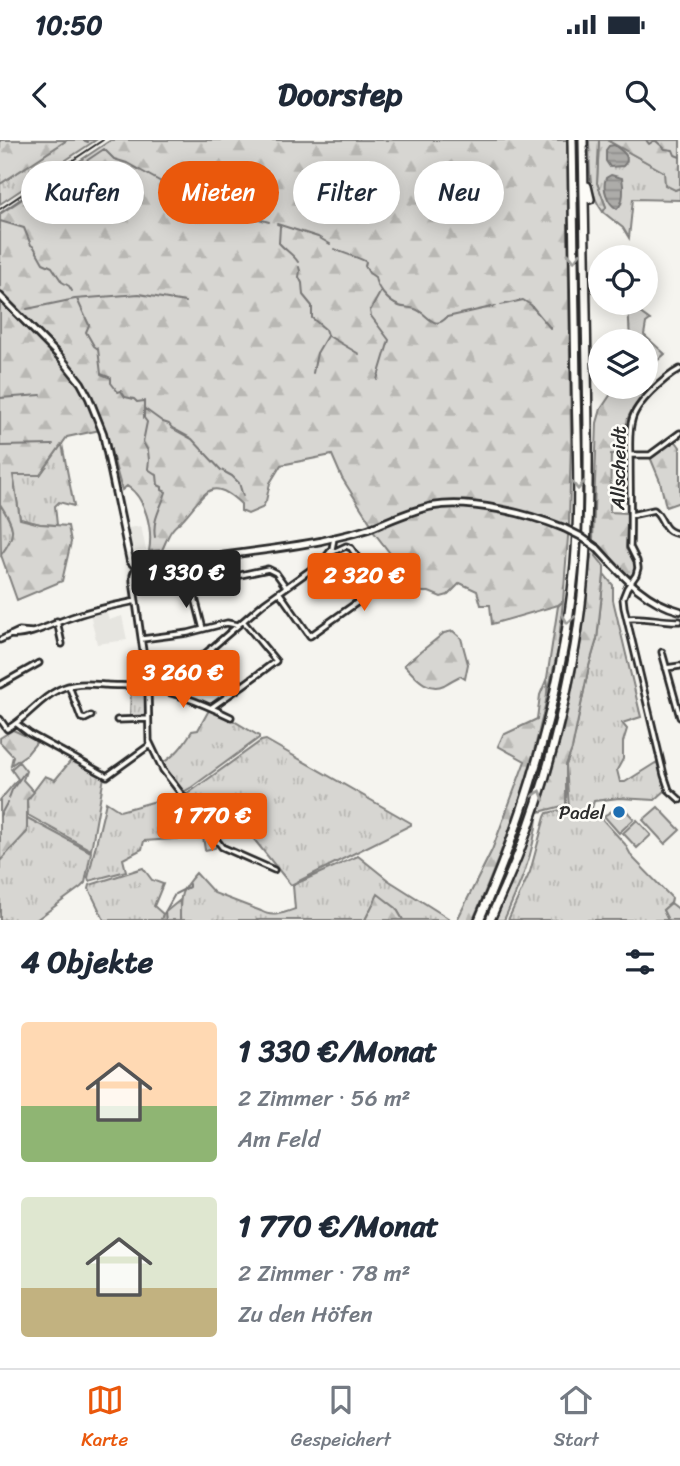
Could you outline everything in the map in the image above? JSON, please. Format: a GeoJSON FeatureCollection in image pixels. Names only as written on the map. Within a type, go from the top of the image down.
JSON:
{"type":"FeatureCollection","features":[{"type":"Feature","properties":{"kind":"highway"},"geometry":{"type":"LineString","coordinates":[[479,920],[510,846],[536,768],[562,660],[570,608],[577,529],[578,473],[572,140]]}},
{"type":"Feature","properties":{"kind":"highway"},"geometry":{"type":"LineString","coordinates":[[490,920],[521,847],[560,720],[572,661],[585,565],[589,460],[583,140]]}},
{"type":"Feature","properties":{"kind":"highway"},"geometry":{"type":"LineString","coordinates":[[584,168],[590,199]]}},
{"type":"Feature","properties":{"kind":"highway"},"geometry":{"type":"LineString","coordinates":[[589,460],[594,422]]}},
{"type":"Feature","properties":{"kind":"street"},"geometry":{"type":"LineString","coordinates":[[0,296],[61,358],[89,398],[103,433],[130,561],[136,567],[147,568],[332,538],[364,530],[429,507],[456,504],[527,516],[564,528],[597,548],[631,584],[660,604],[680,611]]}},
{"type":"Feature","properties":{"kind":"street","name":"Allscheidt"},"geometry":{"type":"LineString","coordinates":[[680,369],[636,409],[632,419],[630,547],[638,568],[623,598],[664,775],[669,790],[680,800]]}},
{"type":"Feature","properties":{"kind":"street"},"geometry":{"type":"LineString","coordinates":[[630,455],[650,455],[680,433]]}},
{"type":"Feature","properties":{"kind":"street"},"geometry":{"type":"LineString","coordinates":[[631,515],[650,510],[657,512],[667,529],[680,534]]}},
{"type":"Feature","properties":{"kind":"street"},"geometry":{"type":"LineString","coordinates":[[163,690],[237,625],[322,562],[333,547],[332,538]]}},
{"type":"Feature","properties":{"kind":"street"},"geometry":{"type":"LineString","coordinates":[[279,592],[307,633],[312,636],[376,589],[376,584],[350,547],[346,546],[329,554]]}},
{"type":"Feature","properties":{"kind":"street"},"geometry":{"type":"LineString","coordinates":[[136,567],[133,576],[145,665],[150,745],[163,770],[222,847],[274,870]]}},
{"type":"Feature","properties":{"kind":"street"},"geometry":{"type":"LineString","coordinates":[[166,589],[268,569],[276,573],[286,587]]}},
{"type":"Feature","properties":{"kind":"street"},"geometry":{"type":"LineString","coordinates":[[192,586],[203,629]]}},
{"type":"Feature","properties":{"kind":"street"},"geometry":{"type":"LineString","coordinates":[[0,640],[10,635],[27,635],[57,621],[95,610],[136,601]]}},
{"type":"Feature","properties":{"kind":"street"},"geometry":{"type":"LineString","coordinates":[[627,618],[678,621]]}},
{"type":"Feature","properties":{"kind":"street"},"geometry":{"type":"LineString","coordinates":[[57,621],[62,644]]}},
{"type":"Feature","properties":{"kind":"street"},"geometry":{"type":"LineString","coordinates":[[212,708],[276,661],[243,621]]}},
{"type":"Feature","properties":{"kind":"street"},"geometry":{"type":"LineString","coordinates":[[142,639],[172,636],[230,623],[237,625]]}},
{"type":"Feature","properties":{"kind":"street"},"geometry":{"type":"LineString","coordinates":[[211,648],[242,686]]}},
{"type":"Feature","properties":{"kind":"street"},"geometry":{"type":"LineString","coordinates":[[662,652],[680,716]]}},
{"type":"Feature","properties":{"kind":"street"},"geometry":{"type":"LineString","coordinates":[[0,685],[39,663]]}},
{"type":"Feature","properties":{"kind":"street"},"geometry":{"type":"LineString","coordinates":[[666,668],[680,666]]}},
{"type":"Feature","properties":{"kind":"street"},"geometry":{"type":"LineString","coordinates":[[0,719],[6,729],[16,724],[53,692],[84,684],[163,690],[231,718]]}},
{"type":"Feature","properties":{"kind":"street"},"geometry":{"type":"LineString","coordinates":[[69,686],[81,718],[91,716]]}},
{"type":"Feature","properties":{"kind":"street"},"geometry":{"type":"LineString","coordinates":[[117,720],[148,719]]}},
{"type":"Feature","properties":{"kind":"street"},"geometry":{"type":"LineString","coordinates":[[16,724],[107,776],[150,745]]}},
{"type":"Feature","properties":{"kind":"shaded area"},"geometry":{"type":"Polygon","coordinates":[[[614,145],[627,157],[623,166],[610,167],[606,161],[606,150],[614,145]]]}},
{"type":"Feature","properties":{"kind":"shaded area"},"geometry":{"type":"Polygon","coordinates":[[[611,175],[622,178],[622,199],[617,209],[610,203],[605,191],[606,178],[611,175]]]}},
{"type":"Feature","properties":{"kind":"shaded area"},"geometry":{"type":"Polygon","coordinates":[[[141,526],[146,550],[134,552],[128,528],[141,526]]]}},
{"type":"Feature","properties":{"kind":"shaded area"},"geometry":{"type":"Polygon","coordinates":[[[106,610],[109,620],[122,616],[127,640],[97,644],[90,613],[106,610]]]}},
{"type":"Feature","properties":{"kind":"green space"},"geometry":{"type":"Polygon","coordinates":[[[0,140],[67,140],[35,161],[21,161],[21,170],[0,184],[0,140]]]}},
{"type":"Feature","properties":{"kind":"green space"},"geometry":{"type":"Polygon","coordinates":[[[67,140],[96,140],[64,161],[35,161],[67,140]]]}},
{"type":"Feature","properties":{"kind":"green space"},"geometry":{"type":"Polygon","coordinates":[[[111,140],[567,140],[571,439],[569,524],[563,601],[558,605],[492,624],[490,605],[481,605],[477,591],[460,583],[448,595],[441,597],[429,592],[408,592],[415,586],[373,531],[342,478],[332,455],[281,465],[270,483],[262,508],[248,514],[241,511],[241,504],[231,495],[222,490],[209,491],[173,528],[162,550],[149,551],[147,515],[134,491],[127,486],[122,490],[105,429],[67,437],[40,475],[13,475],[20,519],[68,526],[71,542],[62,581],[17,600],[1,555],[10,541],[12,530],[0,504],[0,214],[21,200],[21,224],[144,224],[144,161],[80,161],[111,140]]]}},
{"type":"Feature","properties":{"kind":"green space"},"geometry":{"type":"Polygon","coordinates":[[[589,140],[599,140],[597,183],[606,207],[603,212],[592,187],[589,140]]]}},
{"type":"Feature","properties":{"kind":"green space"},"geometry":{"type":"Polygon","coordinates":[[[599,140],[607,140],[665,172],[675,190],[680,188],[680,200],[633,199],[629,238],[623,228],[603,212],[606,207],[597,183],[599,140]]]}},
{"type":"Feature","properties":{"kind":"green space"},"geometry":{"type":"Polygon","coordinates":[[[607,140],[680,140],[680,188],[675,190],[665,185],[664,172],[607,140]]]}},
{"type":"Feature","properties":{"kind":"green space"},"geometry":{"type":"Polygon","coordinates":[[[21,170],[21,190],[0,204],[0,184],[21,170]]]}},
{"type":"Feature","properties":{"kind":"green space"},"geometry":{"type":"Polygon","coordinates":[[[629,315],[643,315],[650,320],[645,329],[629,329],[629,315]]]}},
{"type":"Feature","properties":{"kind":"green space"},"geometry":{"type":"Polygon","coordinates":[[[658,348],[665,354],[658,360],[658,348]]]}},
{"type":"Feature","properties":{"kind":"green space"},"geometry":{"type":"Polygon","coordinates":[[[608,399],[639,399],[627,422],[627,454],[611,454],[610,512],[628,513],[626,549],[635,566],[632,576],[627,575],[593,540],[597,423],[608,399]]]}},
{"type":"Feature","properties":{"kind":"green space"},"geometry":{"type":"Polygon","coordinates":[[[674,439],[680,447],[680,502],[666,507],[660,481],[650,457],[674,439]]]}},
{"type":"Feature","properties":{"kind":"green space"},"geometry":{"type":"Polygon","coordinates":[[[62,444],[74,506],[59,502],[55,506],[57,525],[20,519],[13,474],[40,475],[62,444]]]}},
{"type":"Feature","properties":{"kind":"green space"},"geometry":{"type":"Polygon","coordinates":[[[0,504],[12,530],[10,541],[1,555],[0,504]]]}},
{"type":"Feature","properties":{"kind":"green space"},"geometry":{"type":"Polygon","coordinates":[[[592,549],[604,566],[604,574],[597,639],[566,765],[566,805],[539,812],[573,683],[592,549]]]}},
{"type":"Feature","properties":{"kind":"green space"},"geometry":{"type":"Polygon","coordinates":[[[604,574],[613,585],[613,600],[641,717],[622,723],[627,729],[623,742],[623,759],[617,770],[620,782],[625,782],[657,762],[666,790],[655,800],[619,798],[594,801],[592,808],[625,844],[632,857],[672,898],[671,903],[663,910],[668,920],[508,920],[530,872],[547,813],[569,808],[566,765],[597,639],[604,574]]]}},
{"type":"Feature","properties":{"kind":"green space"},"geometry":{"type":"Polygon","coordinates":[[[340,575],[347,585],[334,594],[327,584],[340,575]]]}},
{"type":"Feature","properties":{"kind":"green space"},"geometry":{"type":"Polygon","coordinates":[[[563,601],[558,650],[548,692],[547,678],[558,606],[563,601]]]}},
{"type":"Feature","properties":{"kind":"green space"},"geometry":{"type":"Polygon","coordinates":[[[453,631],[461,638],[468,664],[465,679],[460,676],[438,687],[427,685],[404,665],[444,633],[453,631]]]}},
{"type":"Feature","properties":{"kind":"green space"},"geometry":{"type":"Polygon","coordinates":[[[547,678],[539,731],[510,827],[473,920],[457,920],[492,850],[525,761],[498,746],[503,735],[537,719],[540,695],[547,678]]]}},
{"type":"Feature","properties":{"kind":"green space"},"geometry":{"type":"Polygon","coordinates":[[[131,689],[146,690],[146,716],[130,716],[131,689]]]}},
{"type":"Feature","properties":{"kind":"green space"},"geometry":{"type":"Polygon","coordinates":[[[209,710],[232,720],[259,738],[192,787],[181,791],[161,764],[179,750],[192,731],[198,730],[209,710]]]}},
{"type":"Feature","properties":{"kind":"green space"},"geometry":{"type":"Polygon","coordinates":[[[13,730],[36,743],[27,754],[11,765],[13,756],[0,742],[0,738],[13,730]]]}},
{"type":"Feature","properties":{"kind":"green space"},"geometry":{"type":"Polygon","coordinates":[[[266,740],[411,825],[291,885],[249,833],[219,837],[185,797],[266,740]]]}},
{"type":"Feature","properties":{"kind":"green space"},"geometry":{"type":"Polygon","coordinates":[[[73,758],[104,777],[91,850],[28,815],[27,800],[45,776],[55,780],[73,758]]]}},
{"type":"Feature","properties":{"kind":"green space"},"geometry":{"type":"Polygon","coordinates":[[[19,762],[26,771],[23,780],[34,792],[27,800],[27,832],[0,861],[0,800],[18,779],[11,769],[19,762]]]}},
{"type":"Feature","properties":{"kind":"green space"},"geometry":{"type":"Polygon","coordinates":[[[178,795],[217,843],[215,848],[205,850],[203,837],[144,841],[142,849],[123,859],[126,871],[89,881],[106,802],[120,811],[178,795]]]}},
{"type":"Feature","properties":{"kind":"green space"},"geometry":{"type":"Polygon","coordinates":[[[0,805],[91,852],[85,883],[36,920],[0,920],[0,805]]]}},
{"type":"Feature","properties":{"kind":"green space"},"geometry":{"type":"Polygon","coordinates":[[[621,805],[634,819],[619,833],[604,816],[621,805]]]}},
{"type":"Feature","properties":{"kind":"green space"},"geometry":{"type":"Polygon","coordinates":[[[658,807],[680,830],[665,844],[643,820],[658,807]]]}},
{"type":"Feature","properties":{"kind":"green space"},"geometry":{"type":"Polygon","coordinates":[[[537,818],[529,857],[515,895],[504,920],[494,920],[514,877],[537,818]]]}},
{"type":"Feature","properties":{"kind":"green space"},"geometry":{"type":"Polygon","coordinates":[[[637,820],[651,835],[637,848],[623,833],[637,820]]]}},
{"type":"Feature","properties":{"kind":"green space"},"geometry":{"type":"Polygon","coordinates":[[[358,856],[388,880],[451,920],[403,920],[396,908],[375,901],[365,920],[180,920],[182,894],[196,873],[214,893],[265,913],[278,914],[295,909],[293,885],[358,856]]]}},
{"type":"Feature","properties":{"kind":"green space"},"geometry":{"type":"Polygon","coordinates":[[[143,868],[152,880],[163,884],[154,906],[163,914],[161,920],[104,920],[89,889],[90,885],[143,868]]]}},
{"type":"Feature","properties":{"kind":"green space"},"geometry":{"type":"Polygon","coordinates":[[[378,894],[396,908],[403,920],[365,920],[378,894]]]}},
{"type":"Feature","properties":{"kind":"green space"},"geometry":{"type":"Polygon","coordinates":[[[180,900],[180,920],[161,920],[163,914],[180,900]]]}},
{"type":"Feature","properties":{"kind":"green space"},"geometry":{"type":"Polygon","coordinates":[[[671,903],[680,910],[680,920],[668,920],[663,910],[671,903]]]}},
{"type":"Feature","properties":{"kind":"waterway"},"geometry":{"type":"LineString","coordinates":[[83,140],[88,142]]}},
{"type":"Feature","properties":{"kind":"waterway"},"geometry":{"type":"LineString","coordinates":[[646,140],[649,144],[655,140],[680,157]]}},
{"type":"Feature","properties":{"kind":"waterway"},"geometry":{"type":"LineString","coordinates":[[0,213],[37,188],[46,190],[104,149],[114,159],[158,180]]}},
{"type":"Feature","properties":{"kind":"waterway"},"geometry":{"type":"LineString","coordinates":[[0,221],[24,228],[43,263],[52,267],[72,291]]}},
{"type":"Feature","properties":{"kind":"waterway"},"geometry":{"type":"LineString","coordinates":[[277,224],[318,237],[330,244]]}},
{"type":"Feature","properties":{"kind":"waterway"},"geometry":{"type":"LineString","coordinates":[[280,226],[279,243],[298,262]]}},
{"type":"Feature","properties":{"kind":"waterway"},"geometry":{"type":"LineString","coordinates":[[335,249],[366,262],[369,273],[375,277],[380,290],[391,301],[399,306],[420,311],[434,322],[496,306]]}},
{"type":"Feature","properties":{"kind":"waterway"},"geometry":{"type":"LineString","coordinates":[[299,267],[303,295],[312,306],[312,318],[325,329],[327,335],[359,354]]}},
{"type":"Feature","properties":{"kind":"waterway"},"geometry":{"type":"LineString","coordinates":[[377,380],[389,340],[370,311],[381,291]]}},
{"type":"Feature","properties":{"kind":"waterway"},"geometry":{"type":"LineString","coordinates":[[27,309],[75,299],[139,294],[185,302]]}},
{"type":"Feature","properties":{"kind":"waterway"},"geometry":{"type":"LineString","coordinates":[[77,299],[89,325],[86,332],[98,349],[101,374],[111,378],[111,383],[125,397],[137,402],[144,401],[144,418],[147,422],[143,442],[148,451],[148,469],[157,475],[158,485],[166,492],[156,520],[155,537]]}},
{"type":"Feature","properties":{"kind":"waterway"},"geometry":{"type":"LineString","coordinates":[[501,305],[523,300],[531,305],[551,329]]}},
{"type":"Feature","properties":{"kind":"waterway"},"geometry":{"type":"LineString","coordinates":[[313,373],[317,353],[327,336]]}},
{"type":"Feature","properties":{"kind":"waterway"},"geometry":{"type":"LineString","coordinates":[[0,398],[41,395]]}},
{"type":"Feature","properties":{"kind":"waterway"},"geometry":{"type":"LineString","coordinates":[[145,409],[192,439],[221,470],[239,483],[243,496]]}},
{"type":"Feature","properties":{"kind":"waterway"},"geometry":{"type":"LineString","coordinates":[[0,446],[53,445]]}},
{"type":"Feature","properties":{"kind":"waterway"},"geometry":{"type":"LineString","coordinates":[[9,798],[24,773]]}},
{"type":"Feature","properties":{"kind":"waterway"},"geometry":{"type":"LineString","coordinates":[[0,816],[7,803]]}},
{"type":"Feature","properties":{"kind":"waterway"},"geometry":{"type":"LineString","coordinates":[[166,920],[165,912],[175,894],[189,887],[189,884]]}},
{"type":"Feature","properties":{"kind":"railway"},"geometry":{"type":"LineString","coordinates":[[0,209],[103,140]]}},
{"type":"Feature","properties":{"kind":"place","name":"Padel"},"geometry":{"type":"Point","coordinates":[619,812]}}]}
